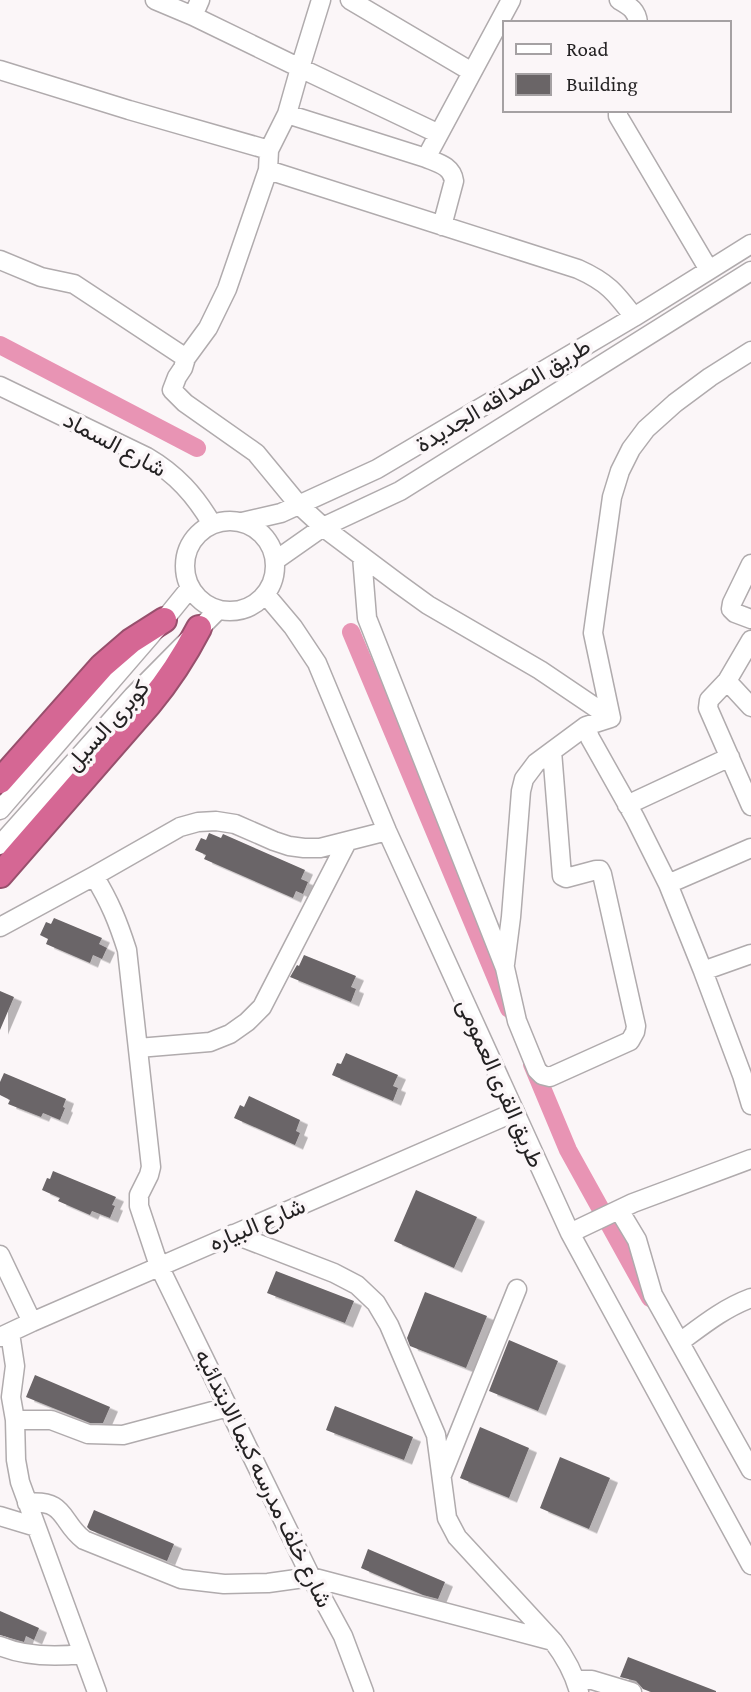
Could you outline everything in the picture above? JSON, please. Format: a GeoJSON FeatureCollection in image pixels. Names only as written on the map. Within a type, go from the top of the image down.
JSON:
{"type":"FeatureCollection","features":[{"type":"Feature","properties":{"kind":"highway"},"geometry":{"type":"LineString","coordinates":[[0,781],[102,666],[131,641],[164,620]]}},
{"type":"Feature","properties":{"kind":"highway"},"geometry":{"type":"LineString","coordinates":[[0,875],[169,681],[199,628]]}},
{"type":"Feature","properties":{"kind":"street"},"geometry":{"type":"LineString","coordinates":[[155,0],[196,8],[300,68],[439,134]]}},
{"type":"Feature","properties":{"kind":"street"},"geometry":{"type":"LineString","coordinates":[[321,0],[287,114],[269,150],[268,170],[227,289],[208,328],[186,358],[172,390],[256,453],[298,504],[323,527],[428,605],[540,670],[611,718]]}},
{"type":"Feature","properties":{"kind":"street"},"geometry":{"type":"LineString","coordinates":[[351,0],[472,72]]}},
{"type":"Feature","properties":{"kind":"street"},"geometry":{"type":"LineString","coordinates":[[619,0],[632,8],[638,21]]}},
{"type":"Feature","properties":{"kind":"street"},"geometry":{"type":"LineString","coordinates":[[426,158],[506,2]]}},
{"type":"Feature","properties":{"kind":"street"},"geometry":{"type":"LineString","coordinates":[[0,70],[269,150]]}},
{"type":"Feature","properties":{"kind":"street"},"geometry":{"type":"LineString","coordinates":[[618,112],[709,270]]}},
{"type":"Feature","properties":{"kind":"street"},"geometry":{"type":"LineString","coordinates":[[287,114],[445,166],[453,175],[454,181],[442,226]]}},
{"type":"Feature","properties":{"kind":"street"},"geometry":{"type":"LineString","coordinates":[[268,170],[578,269],[597,277],[614,290],[634,317]]}},
{"type":"Feature","properties":{"kind":"street","name":"طريق الصداقه الجديدة"},"geometry":{"type":"LineString","coordinates":[[242,522],[281,513],[377,469],[634,317],[751,244]]}},
{"type":"Feature","properties":{"kind":"street"},"geometry":{"type":"LineString","coordinates":[[0,260],[41,277],[74,284],[186,358]]}},
{"type":"Feature","properties":{"kind":"street","name":"طريق الصداقه الجديدة"},"geometry":{"type":"LineString","coordinates":[[276,560],[323,527],[400,491],[751,271]]}},
{"type":"Feature","properties":{"kind":"street"},"geometry":{"type":"LineString","coordinates":[[611,718],[593,633],[612,497],[620,471],[631,449],[646,429],[701,383],[751,351]]}},
{"type":"Feature","properties":{"kind":"street","name":"شارع السماد"},"geometry":{"type":"LineString","coordinates":[[0,386],[163,467],[191,492],[212,524]]}},
{"type":"Feature","properties":{"kind":"street"},"geometry":{"type":"LineString","coordinates":[[227,520],[242,522],[265,536],[276,560],[276,573],[265,595],[256,604],[244,610],[218,610],[197,597],[190,587],[185,573],[185,558],[190,544],[199,532],[212,524],[227,520]]}},
{"type":"Feature","properties":{"kind":"street"},"geometry":{"type":"LineString","coordinates":[[362,556],[367,618],[505,968],[517,1021],[537,1070],[550,1077],[629,1041],[636,1026],[602,874],[600,870],[596,870],[566,878],[562,876],[552,751]]}},
{"type":"Feature","properties":{"kind":"street"},"geometry":{"type":"LineString","coordinates":[[751,564],[732,603],[735,613],[751,620]]}},
{"type":"Feature","properties":{"kind":"street","name":"كوبرى السيل"},"geometry":{"type":"LineString","coordinates":[[0,810],[190,587]]}},
{"type":"Feature","properties":{"kind":"street","name":"طريق القرى العمومى"},"geometry":{"type":"LineString","coordinates":[[265,595],[293,627],[317,663],[387,831],[515,1112],[574,1231],[751,1565]]}},
{"type":"Feature","properties":{"kind":"street","name":"كوبرى السيل"},"geometry":{"type":"LineString","coordinates":[[0,845],[133,696],[218,610]]}},
{"type":"Feature","properties":{"kind":"street"},"geometry":{"type":"LineString","coordinates":[[751,640],[727,681],[709,700],[708,708],[751,806]]}},
{"type":"Feature","properties":{"kind":"street"},"geometry":{"type":"LineString","coordinates":[[727,681],[751,707]]}},
{"type":"Feature","properties":{"kind":"street"},"geometry":{"type":"LineString","coordinates":[[505,968],[520,791],[524,779],[530,769],[586,726],[611,718]]}},
{"type":"Feature","properties":{"kind":"street"},"geometry":{"type":"LineString","coordinates":[[586,726],[668,884],[746,1074],[751,1105]]}},
{"type":"Feature","properties":{"kind":"street"},"geometry":{"type":"LineString","coordinates":[[627,805],[730,757]]}},
{"type":"Feature","properties":{"kind":"street"},"geometry":{"type":"LineString","coordinates":[[0,928],[180,827],[198,822],[235,824],[274,841],[304,848],[320,848],[387,831]]}},
{"type":"Feature","properties":{"kind":"street"},"geometry":{"type":"LineString","coordinates":[[138,1048],[210,1042],[230,1034],[247,1022],[262,1007],[347,842]]}},
{"type":"Feature","properties":{"kind":"street"},"geometry":{"type":"LineString","coordinates":[[668,884],[751,848]]}},
{"type":"Feature","properties":{"kind":"street","name":"شارع خلف مدرسه كيما الابتدائيه"},"geometry":{"type":"LineString","coordinates":[[94,876],[106,895],[127,950],[151,1167],[139,1195],[139,1206],[159,1266],[342,1636],[364,1692]]}},
{"type":"Feature","properties":{"kind":"street"},"geometry":{"type":"LineString","coordinates":[[703,971],[751,954]]}},
{"type":"Feature","properties":{"kind":"street","name":"شارع البياره"},"geometry":{"type":"LineString","coordinates":[[5,1335],[515,1112]]}},
{"type":"Feature","properties":{"kind":"street"},"geometry":{"type":"LineString","coordinates":[[574,1231],[675,1187],[751,1158]]}},
{"type":"Feature","properties":{"kind":"street"},"geometry":{"type":"LineString","coordinates":[[616,1212],[638,1240],[653,1295],[751,1470]]}},
{"type":"Feature","properties":{"kind":"street"},"geometry":{"type":"LineString","coordinates":[[233,1234],[334,1273],[357,1285],[376,1303],[390,1325],[436,1435],[447,1518],[457,1537],[553,1641],[566,1659],[577,1686],[592,1680],[632,1692]]}},
{"type":"Feature","properties":{"kind":"street"},"geometry":{"type":"LineString","coordinates":[[0,1255],[32,1322]]}},
{"type":"Feature","properties":{"kind":"street"},"geometry":{"type":"LineString","coordinates":[[442,1475],[517,1289]]}},
{"type":"Feature","properties":{"kind":"street"},"geometry":{"type":"LineString","coordinates":[[680,1342],[718,1315],[751,1298]]}},
{"type":"Feature","properties":{"kind":"street"},"geometry":{"type":"LineString","coordinates":[[5,1335],[15,1366],[10,1397],[15,1420],[16,1460],[20,1482],[97,1692]]}},
{"type":"Feature","properties":{"kind":"street"},"geometry":{"type":"LineString","coordinates":[[15,1420],[51,1420],[88,1434],[123,1435],[228,1407]]}},
{"type":"Feature","properties":{"kind":"street"},"geometry":{"type":"LineString","coordinates":[[27,1503],[37,1502],[56,1508],[64,1514],[74,1531],[85,1540],[181,1579],[246,1584],[312,1577],[553,1641]]}},
{"type":"Feature","properties":{"kind":"street"},"geometry":{"type":"LineString","coordinates":[[0,1516],[36,1527]]}},
{"type":"Feature","properties":{"kind":"street"},"geometry":{"type":"LineString","coordinates":[[0,1646],[32,1655],[82,1654]]}},
{"type":"Feature","properties":{"kind":"building"},"geometry":{"type":"Polygon","coordinates":[[[209,833],[221,838],[223,834],[305,870],[301,879],[308,882],[303,894],[296,891],[293,898],[204,859],[206,855],[195,850],[201,838],[206,840],[209,833]]]}},
{"type":"Feature","properties":{"kind":"building"},"geometry":{"type":"Polygon","coordinates":[[[54,918],[102,938],[99,944],[107,948],[102,959],[93,955],[90,963],[46,944],[48,939],[40,935],[46,922],[51,924],[54,918]]]}},
{"type":"Feature","properties":{"kind":"building"},"geometry":{"type":"Polygon","coordinates":[[[304,955],[356,976],[351,987],[356,989],[351,1002],[290,977],[304,955]]]}},
{"type":"Feature","properties":{"kind":"building"},"geometry":{"type":"Polygon","coordinates":[[[0,991],[14,997],[0,1030],[0,991]]]}},
{"type":"Feature","properties":{"kind":"building"},"geometry":{"type":"Polygon","coordinates":[[[346,1053],[398,1075],[393,1086],[398,1088],[393,1101],[332,1075],[337,1063],[341,1064],[346,1053]]]}},
{"type":"Feature","properties":{"kind":"building"},"geometry":{"type":"Polygon","coordinates":[[[4,1073],[66,1099],[60,1120],[43,1113],[41,1117],[8,1104],[10,1100],[0,1095],[0,1082],[4,1073]]]}},
{"type":"Feature","properties":{"kind":"building"},"geometry":{"type":"Polygon","coordinates":[[[249,1096],[300,1120],[296,1131],[300,1133],[295,1145],[234,1118],[240,1105],[244,1107],[249,1096]]]}},
{"type":"Feature","properties":{"kind":"building"},"geometry":{"type":"Polygon","coordinates":[[[53,1171],[116,1197],[110,1218],[92,1211],[90,1215],[58,1201],[60,1198],[42,1190],[53,1171]]]}},
{"type":"Feature","properties":{"kind":"building"},"geometry":{"type":"Polygon","coordinates":[[[416,1190],[477,1217],[454,1268],[394,1241],[416,1190]]]}},
{"type":"Feature","properties":{"kind":"building"},"geometry":{"type":"Polygon","coordinates":[[[276,1271],[354,1301],[345,1323],[267,1293],[276,1271]]]}},
{"type":"Feature","properties":{"kind":"building"},"geometry":{"type":"Polygon","coordinates":[[[425,1292],[487,1316],[466,1368],[410,1346],[407,1338],[425,1292]]]}},
{"type":"Feature","properties":{"kind":"building"},"geometry":{"type":"Polygon","coordinates":[[[509,1340],[558,1361],[538,1411],[489,1391],[509,1340]]]}},
{"type":"Feature","properties":{"kind":"building"},"geometry":{"type":"Polygon","coordinates":[[[35,1375],[110,1407],[103,1423],[90,1423],[26,1397],[35,1375]]]}},
{"type":"Feature","properties":{"kind":"building"},"geometry":{"type":"Polygon","coordinates":[[[335,1406],[413,1437],[404,1460],[326,1430],[335,1406]]]}},
{"type":"Feature","properties":{"kind":"building"},"geometry":{"type":"Polygon","coordinates":[[[480,1427],[529,1448],[509,1498],[460,1478],[480,1427]]]}},
{"type":"Feature","properties":{"kind":"building"},"geometry":{"type":"Polygon","coordinates":[[[560,1457],[610,1478],[589,1529],[540,1508],[560,1457]]]}},
{"type":"Feature","properties":{"kind":"building"},"geometry":{"type":"Polygon","coordinates":[[[94,1510],[174,1544],[167,1561],[90,1530],[87,1527],[94,1510]]]}},
{"type":"Feature","properties":{"kind":"building"},"geometry":{"type":"Polygon","coordinates":[[[368,1549],[445,1582],[438,1599],[361,1568],[368,1549]]]}},
{"type":"Feature","properties":{"kind":"building"},"geometry":{"type":"Polygon","coordinates":[[[0,1611],[39,1628],[34,1640],[26,1636],[24,1642],[0,1635],[0,1611]]]}},
{"type":"Feature","properties":{"kind":"building"},"geometry":{"type":"Polygon","coordinates":[[[628,1657],[716,1692],[651,1692],[643,1689],[636,1681],[620,1677],[628,1657]]]}},
{"type":"Feature","properties":{"kind":"waterway"},"geometry":{"type":"LineString","coordinates":[[0,345],[197,448]]}},
{"type":"Feature","properties":{"kind":"waterway"},"geometry":{"type":"LineString","coordinates":[[351,632],[509,1009]]}},
{"type":"Feature","properties":{"kind":"waterway"},"geometry":{"type":"LineString","coordinates":[[532,1064],[568,1150],[650,1298]]}}]}
